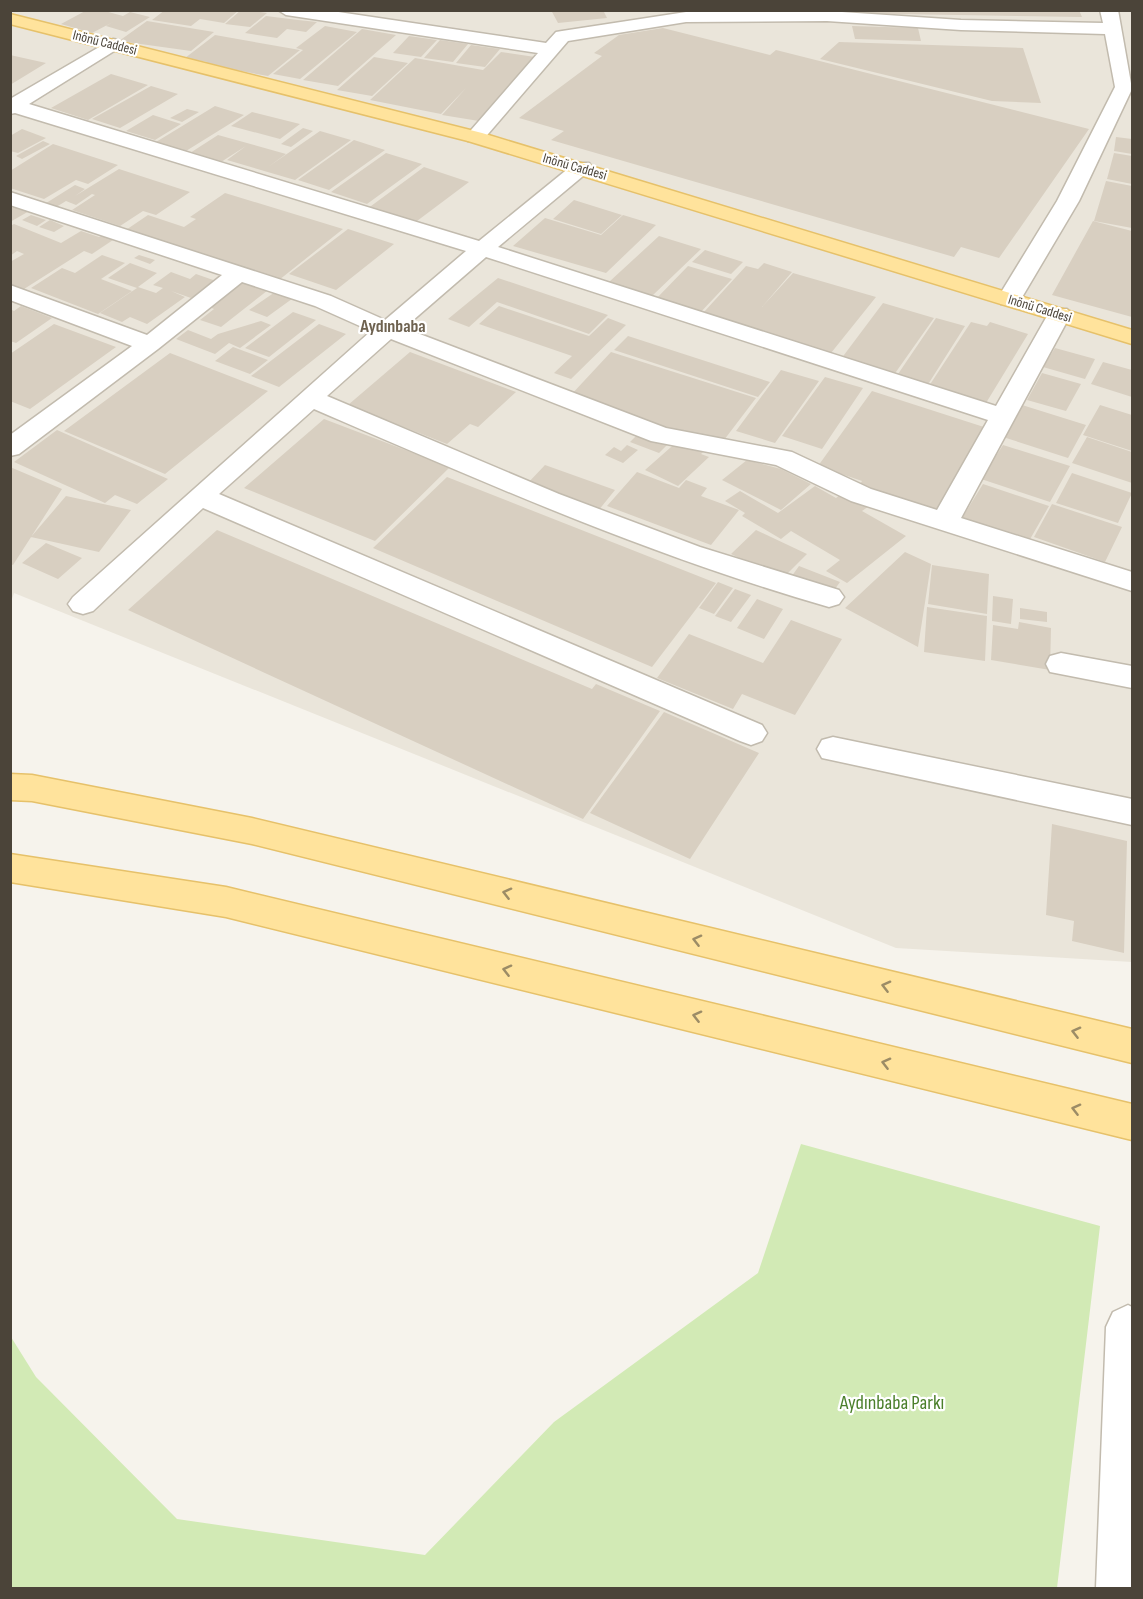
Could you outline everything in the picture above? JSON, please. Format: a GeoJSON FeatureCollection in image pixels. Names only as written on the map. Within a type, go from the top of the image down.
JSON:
{"type":"FeatureCollection","features":[{"type":"Feature","properties":{"kind":"main road","name":"Inönü Caddesi"},"geometry":{"type":"LineString","coordinates":[[10,19],[475,137],[582,167],[1132,337]]}},
{"type":"Feature","properties":{"kind":"main road"},"geometry":{"type":"LineString","coordinates":[[10,787],[32,788],[252,831],[1132,1046]]}},
{"type":"Feature","properties":{"kind":"main road"},"geometry":{"type":"LineString","coordinates":[[10,868],[226,902],[1132,1122]]}},
{"type":"Feature","properties":{"kind":"street"},"geometry":{"type":"LineString","coordinates":[[286,10],[551,49]]}},
{"type":"Feature","properties":{"kind":"street"},"geometry":{"type":"LineString","coordinates":[[475,137],[562,36],[686,16],[826,13],[961,25],[1112,20],[1124,87],[1068,201],[1009,299]]}},
{"type":"Feature","properties":{"kind":"street"},"geometry":{"type":"LineString","coordinates":[[17,100],[112,44]]}},
{"type":"Feature","properties":{"kind":"street"},"geometry":{"type":"LineString","coordinates":[[17,100],[1003,417]]}},
{"type":"Feature","properties":{"kind":"street"},"geometry":{"type":"LineString","coordinates":[[83,604],[200,496],[388,330],[582,167]]}},
{"type":"Feature","properties":{"kind":"street"},"geometry":{"type":"LineString","coordinates":[[10,198],[323,301],[388,330],[660,435],[783,458],[861,495],[945,521],[1132,588]]}},
{"type":"Feature","properties":{"kind":"street"},"geometry":{"type":"LineString","coordinates":[[10,448],[150,344],[239,273]]}},
{"type":"Feature","properties":{"kind":"street"},"geometry":{"type":"LineString","coordinates":[[10,292],[150,344]]}},
{"type":"Feature","properties":{"kind":"street"},"geometry":{"type":"LineString","coordinates":[[945,521],[1059,314]]}},
{"type":"Feature","properties":{"kind":"street"},"geometry":{"type":"LineString","coordinates":[[312,399],[549,500],[690,554],[829,597]]}},
{"type":"Feature","properties":{"kind":"street"},"geometry":{"type":"LineString","coordinates":[[10,415],[40,427]]}},
{"type":"Feature","properties":{"kind":"street"},"geometry":{"type":"LineString","coordinates":[[200,496],[751,733]]}},
{"type":"Feature","properties":{"kind":"street"},"geometry":{"type":"LineString","coordinates":[[1061,664],[1132,677]]}},
{"type":"Feature","properties":{"kind":"street"},"geometry":{"type":"LineString","coordinates":[[834,749],[1132,812]]}},
{"type":"Feature","properties":{"kind":"street"},"geometry":{"type":"LineString","coordinates":[[1120,1588],[1128,1328]]}},
{"type":"Feature","properties":{"kind":"shaded area"},"geometry":{"type":"Polygon","coordinates":[[[11,11],[1132,11],[1132,962],[896,948],[14,593],[11,602],[11,11]]]}},
{"type":"Feature","properties":{"kind":"green space","name":"Aydınbaba Parkı"},"geometry":{"type":"Polygon","coordinates":[[[801,1144],[1100,1226],[1057,1588],[11,1588],[11,1337],[36,1377],[177,1519],[425,1555],[554,1422],[758,1273],[801,1144]]]}},
{"type":"Feature","properties":{"kind":"building"},"geometry":{"type":"Polygon","coordinates":[[[87,10],[101,10],[123,16],[130,12],[150,17],[126,32],[106,26],[113,22],[92,33],[61,24],[87,10]]]}},
{"type":"Feature","properties":{"kind":"building"},"geometry":{"type":"Polygon","coordinates":[[[165,10],[239,10],[224,23],[200,19],[191,26],[152,20],[165,10]]]}},
{"type":"Feature","properties":{"kind":"building"},"geometry":{"type":"Polygon","coordinates":[[[241,10],[267,13],[250,27],[225,24],[241,10]]]}},
{"type":"Feature","properties":{"kind":"building"},"geometry":{"type":"Polygon","coordinates":[[[551,10],[603,10],[607,18],[558,23],[551,10]]]}},
{"type":"Feature","properties":{"kind":"building"},"geometry":{"type":"Polygon","coordinates":[[[835,10],[1079,10],[1082,17],[836,13],[835,10]]]}},
{"type":"Feature","properties":{"kind":"building"},"geometry":{"type":"Polygon","coordinates":[[[266,16],[317,22],[306,32],[287,29],[277,38],[245,33],[266,16]]]}},
{"type":"Feature","properties":{"kind":"building"},"geometry":{"type":"Polygon","coordinates":[[[147,21],[214,32],[191,51],[119,41],[147,21]]]}},
{"type":"Feature","properties":{"kind":"building"},"geometry":{"type":"Polygon","coordinates":[[[325,26],[357,32],[300,79],[273,74],[303,50],[296,48],[325,26]]]}},
{"type":"Feature","properties":{"kind":"building"},"geometry":{"type":"Polygon","coordinates":[[[852,26],[918,28],[921,41],[855,39],[852,26]]]}},
{"type":"Feature","properties":{"kind":"building"},"geometry":{"type":"Polygon","coordinates":[[[663,28],[770,55],[776,50],[1089,129],[999,258],[961,247],[954,257],[551,140],[564,131],[519,118],[602,56],[594,53],[619,35],[663,28]]]}},
{"type":"Feature","properties":{"kind":"building"},"geometry":{"type":"Polygon","coordinates":[[[362,29],[396,35],[338,86],[303,80],[362,29]]]}},
{"type":"Feature","properties":{"kind":"building"},"geometry":{"type":"Polygon","coordinates":[[[215,35],[300,50],[268,76],[204,64],[207,62],[185,58],[215,35]]]}},
{"type":"Feature","properties":{"kind":"building"},"geometry":{"type":"Polygon","coordinates":[[[409,36],[437,40],[421,57],[393,53],[409,36]]]}},
{"type":"Feature","properties":{"kind":"building"},"geometry":{"type":"Polygon","coordinates":[[[440,40],[468,44],[453,62],[424,58],[440,40]]]}},
{"type":"Feature","properties":{"kind":"building"},"geometry":{"type":"Polygon","coordinates":[[[839,42],[1023,48],[1041,103],[992,101],[820,59],[839,42]]]}},
{"type":"Feature","properties":{"kind":"building"},"geometry":{"type":"Polygon","coordinates":[[[471,45],[500,49],[485,67],[456,63],[471,45]]]}},
{"type":"Feature","properties":{"kind":"building"},"geometry":{"type":"Polygon","coordinates":[[[501,52],[535,57],[479,121],[442,115],[466,88],[441,114],[370,100],[415,58],[483,70],[501,52]]]}},
{"type":"Feature","properties":{"kind":"building"},"geometry":{"type":"Polygon","coordinates":[[[10,55],[46,63],[10,85],[10,55]]]}},
{"type":"Feature","properties":{"kind":"building"},"geometry":{"type":"Polygon","coordinates":[[[374,57],[408,63],[372,96],[337,90],[374,57]]]}},
{"type":"Feature","properties":{"kind":"building"},"geometry":{"type":"Polygon","coordinates":[[[111,74],[148,85],[88,120],[51,108],[111,74]]]}},
{"type":"Feature","properties":{"kind":"building"},"geometry":{"type":"Polygon","coordinates":[[[151,86],[178,94],[120,128],[92,119],[151,86]]]}},
{"type":"Feature","properties":{"kind":"building"},"geometry":{"type":"Polygon","coordinates":[[[215,106],[244,115],[186,151],[156,142],[215,106]]]}},
{"type":"Feature","properties":{"kind":"building"},"geometry":{"type":"Polygon","coordinates":[[[187,109],[199,112],[182,122],[170,118],[187,109]]]}},
{"type":"Feature","properties":{"kind":"building"},"geometry":{"type":"Polygon","coordinates":[[[252,112],[300,124],[280,139],[231,126],[252,112]]]}},
{"type":"Feature","properties":{"kind":"building"},"geometry":{"type":"Polygon","coordinates":[[[153,115],[181,124],[155,140],[126,131],[153,115]]]}},
{"type":"Feature","properties":{"kind":"building"},"geometry":{"type":"Polygon","coordinates":[[[303,128],[313,131],[291,147],[281,144],[303,128]]]}},
{"type":"Feature","properties":{"kind":"building"},"geometry":{"type":"Polygon","coordinates":[[[22,129],[46,138],[18,153],[10,151],[10,136],[22,129]]]}},
{"type":"Feature","properties":{"kind":"building"},"geometry":{"type":"Polygon","coordinates":[[[320,131],[351,140],[295,180],[227,160],[246,146],[221,162],[190,153],[218,135],[286,154],[268,167],[320,131]]]}},
{"type":"Feature","properties":{"kind":"building"},"geometry":{"type":"Polygon","coordinates":[[[1116,137],[1132,139],[1132,154],[1114,151],[1116,137]]]}},
{"type":"Feature","properties":{"kind":"building"},"geometry":{"type":"Polygon","coordinates":[[[354,140],[385,150],[329,190],[298,180],[354,140]]]}},
{"type":"Feature","properties":{"kind":"building"},"geometry":{"type":"Polygon","coordinates":[[[43,141],[50,144],[22,159],[16,156],[43,141]]]}},
{"type":"Feature","properties":{"kind":"building"},"geometry":{"type":"Polygon","coordinates":[[[53,144],[118,165],[88,184],[76,180],[44,199],[10,188],[10,171],[53,144]]]}},
{"type":"Feature","properties":{"kind":"building"},"geometry":{"type":"Polygon","coordinates":[[[386,153],[422,164],[367,204],[331,192],[386,153]]]}},
{"type":"Feature","properties":{"kind":"building"},"geometry":{"type":"Polygon","coordinates":[[[1114,153],[1132,156],[1132,184],[1107,179],[1114,153]]]}},
{"type":"Feature","properties":{"kind":"building"},"geometry":{"type":"Polygon","coordinates":[[[424,167],[469,182],[413,224],[367,209],[424,167]]]}},
{"type":"Feature","properties":{"kind":"building"},"geometry":{"type":"Polygon","coordinates":[[[119,169],[190,192],[156,215],[143,211],[120,226],[72,210],[95,195],[92,194],[76,205],[66,201],[53,209],[43,205],[75,185],[85,189],[75,196],[119,169]]]}},
{"type":"Feature","properties":{"kind":"building"},"geometry":{"type":"Polygon","coordinates":[[[1106,181],[1132,186],[1132,228],[1094,221],[1106,181]]]}},
{"type":"Feature","properties":{"kind":"building"},"geometry":{"type":"Polygon","coordinates":[[[225,193],[343,229],[279,280],[164,242],[157,246],[120,234],[148,215],[184,227],[196,219],[190,217],[225,193]]]}},
{"type":"Feature","properties":{"kind":"building"},"geometry":{"type":"Polygon","coordinates":[[[574,200],[622,215],[601,234],[553,219],[574,200]]]}},
{"type":"Feature","properties":{"kind":"building"},"geometry":{"type":"Polygon","coordinates":[[[17,205],[31,210],[10,222],[10,209],[17,205]]]}},
{"type":"Feature","properties":{"kind":"building"},"geometry":{"type":"Polygon","coordinates":[[[31,215],[46,220],[37,226],[22,220],[31,215]]]}},
{"type":"Feature","properties":{"kind":"building"},"geometry":{"type":"Polygon","coordinates":[[[623,215],[656,225],[606,273],[513,246],[545,218],[601,235],[623,215]]]}},
{"type":"Feature","properties":{"kind":"building"},"geometry":{"type":"Polygon","coordinates":[[[50,220],[64,226],[54,232],[39,227],[50,220]]]}},
{"type":"Feature","properties":{"kind":"building"},"geometry":{"type":"Polygon","coordinates":[[[1093,221],[1132,231],[1132,317],[1052,295],[1093,221]]]}},
{"type":"Feature","properties":{"kind":"building"},"geometry":{"type":"Polygon","coordinates":[[[14,224],[61,243],[81,231],[99,237],[105,234],[116,238],[92,254],[84,251],[24,289],[10,284],[10,262],[24,254],[17,251],[10,256],[10,226],[14,224]]]}},
{"type":"Feature","properties":{"kind":"building"},"geometry":{"type":"Polygon","coordinates":[[[348,229],[394,244],[336,290],[289,274],[348,229]]]}},
{"type":"Feature","properties":{"kind":"building"},"geometry":{"type":"Polygon","coordinates":[[[659,236],[701,249],[652,296],[609,282],[659,236]]]}},
{"type":"Feature","properties":{"kind":"building"},"geometry":{"type":"Polygon","coordinates":[[[705,250],[743,262],[731,274],[692,262],[705,250]]]}},
{"type":"Feature","properties":{"kind":"building"},"geometry":{"type":"Polygon","coordinates":[[[102,255],[125,263],[101,279],[132,291],[98,314],[31,288],[62,268],[75,273],[102,255]]]}},
{"type":"Feature","properties":{"kind":"building"},"geometry":{"type":"Polygon","coordinates":[[[139,255],[155,260],[150,264],[134,258],[139,255]]]}},
{"type":"Feature","properties":{"kind":"building"},"geometry":{"type":"Polygon","coordinates":[[[130,263],[157,273],[138,287],[156,293],[163,288],[153,285],[171,272],[190,279],[196,274],[216,281],[191,298],[171,291],[185,297],[147,324],[130,317],[122,322],[100,313],[137,288],[108,278],[130,263]]]}},
{"type":"Feature","properties":{"kind":"building"},"geometry":{"type":"Polygon","coordinates":[[[764,263],[792,272],[762,307],[793,273],[876,297],[831,353],[704,312],[746,266],[758,269],[764,263]]]}},
{"type":"Feature","properties":{"kind":"building"},"geometry":{"type":"Polygon","coordinates":[[[688,266],[732,279],[698,315],[654,301],[688,266]]]}},
{"type":"Feature","properties":{"kind":"building"},"geometry":{"type":"Polygon","coordinates":[[[244,278],[272,287],[221,327],[200,320],[214,309],[207,306],[244,278]]]}},
{"type":"Feature","properties":{"kind":"building"},"geometry":{"type":"Polygon","coordinates":[[[498,278],[608,315],[589,334],[497,302],[469,327],[448,319],[498,278]]]}},
{"type":"Feature","properties":{"kind":"building"},"geometry":{"type":"Polygon","coordinates":[[[278,290],[296,296],[267,317],[249,310],[278,290]]]}},
{"type":"Feature","properties":{"kind":"building"},"geometry":{"type":"Polygon","coordinates":[[[883,303],[934,318],[891,379],[838,363],[883,303]]]}},
{"type":"Feature","properties":{"kind":"building"},"geometry":{"type":"Polygon","coordinates":[[[21,306],[52,318],[16,343],[10,341],[10,309],[14,311],[21,306]]]}},
{"type":"Feature","properties":{"kind":"building"},"geometry":{"type":"Polygon","coordinates":[[[499,306],[589,336],[608,318],[626,325],[571,379],[554,373],[572,356],[479,324],[499,306]]]}},
{"type":"Feature","properties":{"kind":"building"},"geometry":{"type":"Polygon","coordinates":[[[293,312],[316,320],[269,357],[245,348],[293,312]]]}},
{"type":"Feature","properties":{"kind":"building"},"geometry":{"type":"Polygon","coordinates":[[[936,318],[965,326],[927,386],[896,377],[936,318]]]}},
{"type":"Feature","properties":{"kind":"building"},"geometry":{"type":"Polygon","coordinates":[[[261,321],[271,325],[240,348],[229,343],[215,354],[176,339],[188,330],[211,339],[218,334],[261,321]]]}},
{"type":"Feature","properties":{"kind":"building"},"geometry":{"type":"Polygon","coordinates":[[[971,322],[987,326],[990,322],[1028,334],[986,403],[929,386],[971,322]]]}},
{"type":"Feature","properties":{"kind":"building"},"geometry":{"type":"Polygon","coordinates":[[[54,324],[116,347],[30,409],[10,401],[10,354],[54,324]]]}},
{"type":"Feature","properties":{"kind":"building"},"geometry":{"type":"Polygon","coordinates":[[[319,324],[346,334],[279,387],[251,376],[319,324]]]}},
{"type":"Feature","properties":{"kind":"building"},"geometry":{"type":"Polygon","coordinates":[[[628,336],[770,382],[758,397],[614,350],[628,336]]]}},
{"type":"Feature","properties":{"kind":"building"},"geometry":{"type":"Polygon","coordinates":[[[233,347],[268,360],[250,374],[215,361],[233,347]]]}},
{"type":"Feature","properties":{"kind":"building"},"geometry":{"type":"Polygon","coordinates":[[[1055,348],[1095,359],[1085,379],[1043,367],[1055,348]]]}},
{"type":"Feature","properties":{"kind":"building"},"geometry":{"type":"Polygon","coordinates":[[[410,352],[516,392],[478,427],[470,424],[447,444],[348,405],[410,352]]]}},
{"type":"Feature","properties":{"kind":"building"},"geometry":{"type":"Polygon","coordinates":[[[611,352],[756,398],[721,444],[690,439],[570,396],[611,352]]]}},
{"type":"Feature","properties":{"kind":"building"},"geometry":{"type":"Polygon","coordinates":[[[170,353],[268,391],[165,474],[64,431],[170,353]]]}},
{"type":"Feature","properties":{"kind":"building"},"geometry":{"type":"Polygon","coordinates":[[[1103,362],[1132,370],[1132,397],[1091,384],[1103,362]]]}},
{"type":"Feature","properties":{"kind":"building"},"geometry":{"type":"Polygon","coordinates":[[[781,370],[819,381],[775,443],[736,431],[781,370]]]}},
{"type":"Feature","properties":{"kind":"building"},"geometry":{"type":"Polygon","coordinates":[[[1042,373],[1081,384],[1066,411],[1027,400],[1042,373]]]}},
{"type":"Feature","properties":{"kind":"building"},"geometry":{"type":"Polygon","coordinates":[[[825,377],[863,388],[822,449],[782,436],[825,377]]]}},
{"type":"Feature","properties":{"kind":"building"},"geometry":{"type":"Polygon","coordinates":[[[872,391],[987,428],[934,515],[857,489],[862,481],[818,466],[872,391]]]}},
{"type":"Feature","properties":{"kind":"building"},"geometry":{"type":"Polygon","coordinates":[[[1022,405],[1086,425],[1068,458],[1003,437],[1022,405]]]}},
{"type":"Feature","properties":{"kind":"building"},"geometry":{"type":"Polygon","coordinates":[[[1100,405],[1132,415],[1132,451],[1083,435],[1100,405]]]}},
{"type":"Feature","properties":{"kind":"building"},"geometry":{"type":"Polygon","coordinates":[[[324,419],[450,467],[375,541],[244,488],[324,419]]]}},
{"type":"Feature","properties":{"kind":"building"},"geometry":{"type":"Polygon","coordinates":[[[57,430],[168,479],[137,504],[115,495],[105,503],[14,462],[57,430]]]}},
{"type":"Feature","properties":{"kind":"building"},"geometry":{"type":"Polygon","coordinates":[[[641,431],[670,442],[659,453],[630,442],[641,431]]]}},
{"type":"Feature","properties":{"kind":"building"},"geometry":{"type":"Polygon","coordinates":[[[1087,437],[1132,452],[1132,483],[1072,463],[1087,437]]]}},
{"type":"Feature","properties":{"kind":"building"},"geometry":{"type":"Polygon","coordinates":[[[679,440],[704,451],[701,454],[709,457],[678,486],[645,470],[679,440]]]}},
{"type":"Feature","properties":{"kind":"building"},"geometry":{"type":"Polygon","coordinates":[[[627,445],[638,450],[623,463],[605,455],[614,447],[621,451],[627,445]]]}},
{"type":"Feature","properties":{"kind":"building"},"geometry":{"type":"Polygon","coordinates":[[[1003,445],[1070,466],[1050,502],[981,479],[1003,445]]]}},
{"type":"Feature","properties":{"kind":"building"},"geometry":{"type":"Polygon","coordinates":[[[747,460],[781,469],[811,484],[781,510],[722,480],[747,460]]]}},
{"type":"Feature","properties":{"kind":"building"},"geometry":{"type":"Polygon","coordinates":[[[545,465],[615,490],[598,511],[527,484],[545,465]]]}},
{"type":"Feature","properties":{"kind":"building"},"geometry":{"type":"Polygon","coordinates":[[[10,467],[62,489],[13,565],[10,564],[10,467]]]}},
{"type":"Feature","properties":{"kind":"building"},"geometry":{"type":"Polygon","coordinates":[[[637,472],[679,488],[686,480],[707,488],[701,496],[739,510],[711,545],[607,506],[637,472]]]}},
{"type":"Feature","properties":{"kind":"building"},"geometry":{"type":"Polygon","coordinates":[[[1072,473],[1132,493],[1118,523],[1056,503],[1072,473]]]}},
{"type":"Feature","properties":{"kind":"building"},"geometry":{"type":"Polygon","coordinates":[[[447,477],[716,583],[652,667],[373,548],[447,477]]]}},
{"type":"Feature","properties":{"kind":"building"},"geometry":{"type":"Polygon","coordinates":[[[983,484],[1049,506],[1029,541],[962,518],[983,484]]]}},
{"type":"Feature","properties":{"kind":"building"},"geometry":{"type":"Polygon","coordinates":[[[815,486],[836,498],[844,492],[869,506],[862,511],[906,536],[847,583],[826,571],[840,560],[791,531],[781,539],[742,516],[745,513],[725,501],[740,491],[778,513],[815,486]]]}},
{"type":"Feature","properties":{"kind":"building"},"geometry":{"type":"Polygon","coordinates":[[[66,496],[131,510],[99,552],[31,537],[66,496]]]}},
{"type":"Feature","properties":{"kind":"building"},"geometry":{"type":"Polygon","coordinates":[[[1052,504],[1122,527],[1105,562],[1034,537],[1052,504]]]}},
{"type":"Feature","properties":{"kind":"building"},"geometry":{"type":"Polygon","coordinates":[[[217,530],[592,689],[596,684],[660,711],[583,819],[128,610],[217,530]]]}},
{"type":"Feature","properties":{"kind":"building"},"geometry":{"type":"Polygon","coordinates":[[[756,530],[807,554],[782,579],[731,554],[756,530]]]}},
{"type":"Feature","properties":{"kind":"building"},"geometry":{"type":"Polygon","coordinates":[[[46,543],[82,558],[58,579],[22,563],[46,543]]]}},
{"type":"Feature","properties":{"kind":"building"},"geometry":{"type":"Polygon","coordinates":[[[905,552],[931,564],[918,647],[845,608],[905,552]]]}},
{"type":"Feature","properties":{"kind":"building"},"geometry":{"type":"Polygon","coordinates":[[[932,565],[989,574],[987,614],[928,604],[932,565]]]}},
{"type":"Feature","properties":{"kind":"building"},"geometry":{"type":"Polygon","coordinates":[[[799,566],[840,582],[830,596],[789,580],[799,566]]]}},
{"type":"Feature","properties":{"kind":"building"},"geometry":{"type":"Polygon","coordinates":[[[718,582],[733,588],[714,614],[699,608],[718,582]]]}},
{"type":"Feature","properties":{"kind":"building"},"geometry":{"type":"Polygon","coordinates":[[[735,589],[751,595],[731,622],[715,616],[735,589]]]}},
{"type":"Feature","properties":{"kind":"building"},"geometry":{"type":"Polygon","coordinates":[[[993,596],[1013,599],[1011,624],[992,621],[993,596]]]}},
{"type":"Feature","properties":{"kind":"building"},"geometry":{"type":"Polygon","coordinates":[[[757,599],[783,609],[764,639],[737,628],[757,599]]]}},
{"type":"Feature","properties":{"kind":"building"},"geometry":{"type":"Polygon","coordinates":[[[927,607],[987,616],[985,661],[924,652],[927,607]]]}},
{"type":"Feature","properties":{"kind":"building"},"geometry":{"type":"Polygon","coordinates":[[[1020,608],[1047,612],[1047,622],[1020,619],[1020,608]]]}},
{"type":"Feature","properties":{"kind":"building"},"geometry":{"type":"Polygon","coordinates":[[[791,620],[842,639],[795,715],[742,694],[733,709],[657,678],[689,634],[763,663],[791,620]]]}},
{"type":"Feature","properties":{"kind":"building"},"geometry":{"type":"Polygon","coordinates":[[[1019,622],[1051,628],[1050,670],[991,660],[993,625],[1018,629],[1019,622]]]}},
{"type":"Feature","properties":{"kind":"building"},"geometry":{"type":"Polygon","coordinates":[[[664,712],[759,753],[690,859],[590,813],[664,712]]]}},
{"type":"Feature","properties":{"kind":"building"},"geometry":{"type":"Polygon","coordinates":[[[1052,824],[1127,841],[1124,953],[1072,941],[1074,921],[1046,915],[1052,824]]]}},
{"type":"Feature","properties":{"kind":"district","name":"Aydınbaba"},"geometry":{"type":"Point","coordinates":[393,326]}}]}
